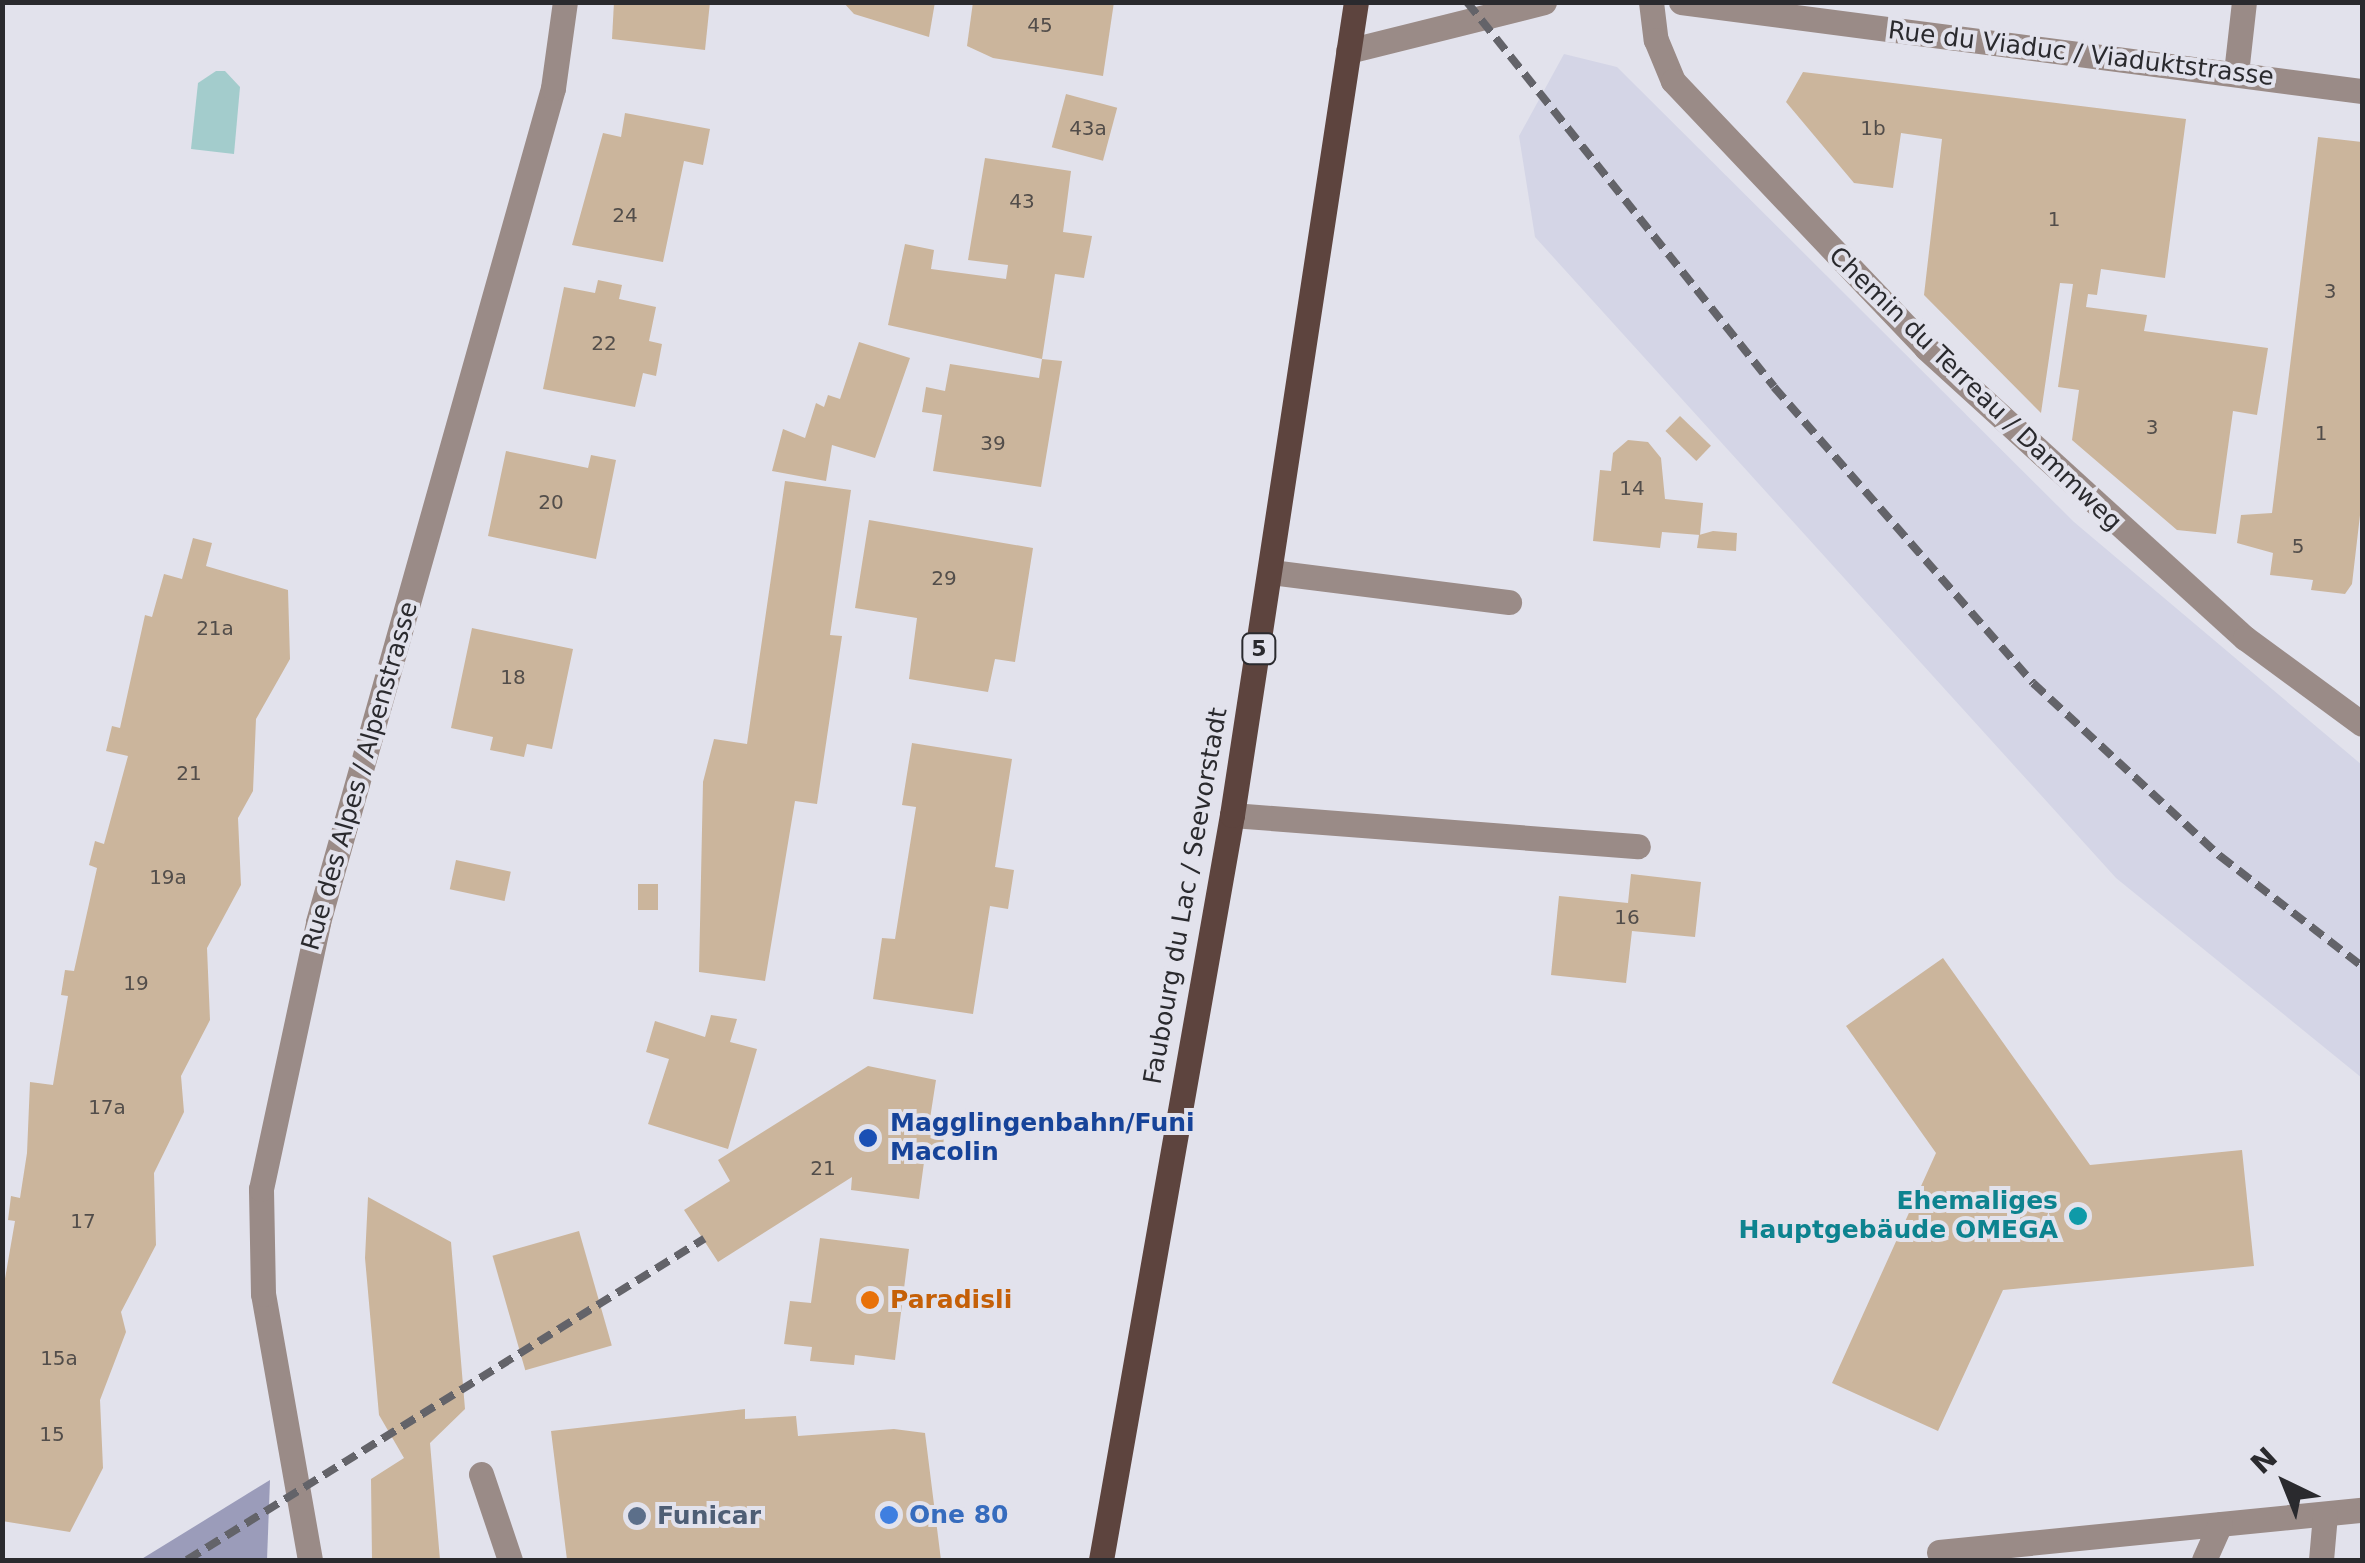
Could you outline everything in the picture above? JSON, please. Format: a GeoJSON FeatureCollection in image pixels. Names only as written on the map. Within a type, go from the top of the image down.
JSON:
{"type":"FeatureCollection","features":[{"type":"Feature","properties":{"kind":"main road","name":"Faubourg du Lac / Seevorstadt"},"geometry":{"type":"LineString","coordinates":[[1100,1560],[1232,815],[1356,2]]}},
{"type":"Feature","properties":{"kind":"street","name":"Rue des Alpes / Alpenstrasse"},"geometry":{"type":"LineString","coordinates":[[310,1560],[264,1294],[262,1188],[318,922],[553,88],[565,2]]}},
{"type":"Feature","properties":{"kind":"street"},"geometry":{"type":"LineString","coordinates":[[1348,51],[1544,2]]}},
{"type":"Feature","properties":{"kind":"street","name":"Chemin du Terreau / Dammweg"},"geometry":{"type":"LineString","coordinates":[[1651,2],[1656,40],[1673,81],[1926,348],[2244,638],[2362,724]]}},
{"type":"Feature","properties":{"kind":"street","name":"Rue du Viaduc / Viaduktstrasse"},"geometry":{"type":"LineString","coordinates":[[1681,2],[2362,91]]}},
{"type":"Feature","properties":{"kind":"street"},"geometry":{"type":"LineString","coordinates":[[2236,72],[2244,2]]}},
{"type":"Feature","properties":{"kind":"street"},"geometry":{"type":"LineString","coordinates":[[1271,572],[1509,602]]}},
{"type":"Feature","properties":{"kind":"street"},"geometry":{"type":"LineString","coordinates":[[1232,815],[1638,846]]}},
{"type":"Feature","properties":{"kind":"street"},"geometry":{"type":"LineString","coordinates":[[481,1474],[510,1560]]}},
{"type":"Feature","properties":{"kind":"street"},"geometry":{"type":"LineString","coordinates":[[1939,1552],[2362,1510]]}},
{"type":"Feature","properties":{"kind":"street"},"geometry":{"type":"LineString","coordinates":[[2321,1560],[2325,1514]]}},
{"type":"Feature","properties":{"kind":"street"},"geometry":{"type":"LineString","coordinates":[[2204,1560],[2220,1524]]}},
{"type":"Feature","properties":{"kind":"shaded area"},"geometry":{"type":"Polygon","coordinates":[[[1564,54],[1617,67],[2074,522],[2362,765],[2362,1078],[2116,878],[1535,237],[1519,136],[1564,54]]]}},
{"type":"Feature","properties":{"kind":"shaded area"},"geometry":{"type":"Polygon","coordinates":[[[216,71],[225,71],[240,87],[234,154],[191,149],[198,83],[216,71]]]}},
{"type":"Feature","properties":{"kind":"shaded area"},"geometry":{"type":"Polygon","coordinates":[[[270,1480],[267,1560],[140,1560],[270,1480]]]}},
{"type":"Feature","properties":{"kind":"building"},"geometry":{"type":"Polygon","coordinates":[[[614,2],[710,2],[705,50],[612,39],[614,2]]]}},
{"type":"Feature","properties":{"kind":"building"},"geometry":{"type":"Polygon","coordinates":[[[843,2],[935,2],[929,37],[854,14],[843,2]]]}},
{"type":"Feature","properties":{"kind":"building"},"geometry":{"type":"Polygon","coordinates":[[[973,2],[1114,2],[1103,76],[993,58],[967,46],[973,2]]]}},
{"type":"Feature","properties":{"kind":"building"},"geometry":{"type":"Polygon","coordinates":[[[1803,72],[2186,119],[2165,278],[2101,269],[2097,295],[2088,294],[2086,307],[2147,315],[2144,331],[2268,348],[2257,415],[2233,411],[2216,534],[2177,530],[2072,440],[2079,390],[2058,387],[2073,284],[2060,283],[2041,413],[1924,295],[1942,139],[1901,133],[1893,188],[1854,183],[1786,102],[1803,72]]]}},
{"type":"Feature","properties":{"kind":"building"},"geometry":{"type":"Polygon","coordinates":[[[1066,94],[1117,108],[1103,161],[1052,147],[1066,94]]]}},
{"type":"Feature","properties":{"kind":"building"},"geometry":{"type":"Polygon","coordinates":[[[625,113],[710,129],[703,165],[684,161],[663,262],[572,245],[603,133],[621,137],[625,113]]]}},
{"type":"Feature","properties":{"kind":"building"},"geometry":{"type":"Polygon","coordinates":[[[2318,137],[2362,142],[2362,498],[2352,584],[2345,594],[2311,590],[2313,580],[2270,575],[2273,553],[2237,543],[2241,515],[2272,513],[2318,137]]]}},
{"type":"Feature","properties":{"kind":"building"},"geometry":{"type":"Polygon","coordinates":[[[985,158],[1071,171],[1063,232],[1092,236],[1084,278],[1055,274],[1042,359],[888,325],[905,244],[934,250],[931,269],[1006,279],[1008,265],[968,260],[985,158]]]}},
{"type":"Feature","properties":{"kind":"building"},"geometry":{"type":"Polygon","coordinates":[[[598,280],[622,285],[619,299],[656,307],[649,341],[662,344],[656,376],[643,373],[635,407],[543,389],[564,287],[595,293],[598,280]]]}},
{"type":"Feature","properties":{"kind":"building"},"geometry":{"type":"Polygon","coordinates":[[[859,342],[910,358],[875,458],[832,445],[826,481],[772,471],[783,429],[805,438],[816,403],[824,407],[828,395],[840,399],[859,342]]]}},
{"type":"Feature","properties":{"kind":"building"},"geometry":{"type":"Polygon","coordinates":[[[1042,359],[1062,361],[1041,487],[933,471],[942,415],[922,412],[926,387],[945,391],[950,364],[1039,378],[1042,359]]]}},
{"type":"Feature","properties":{"kind":"building"},"geometry":{"type":"Polygon","coordinates":[[[1680,416],[1711,446],[1696,461],[1665,431],[1680,416]]]}},
{"type":"Feature","properties":{"kind":"building"},"geometry":{"type":"Polygon","coordinates":[[[1628,440],[1648,442],[1661,458],[1665,499],[1703,503],[1700,535],[1662,532],[1660,548],[1593,541],[1600,470],[1611,471],[1613,453],[1628,440]]]}},
{"type":"Feature","properties":{"kind":"building"},"geometry":{"type":"Polygon","coordinates":[[[506,451],[588,468],[591,455],[616,460],[596,559],[488,536],[506,451]]]}},
{"type":"Feature","properties":{"kind":"building"},"geometry":{"type":"Polygon","coordinates":[[[785,481],[851,490],[830,635],[842,636],[817,804],[795,801],[765,981],[699,972],[703,782],[714,739],[747,744],[785,481]]]}},
{"type":"Feature","properties":{"kind":"building"},"geometry":{"type":"Polygon","coordinates":[[[869,520],[1033,548],[1015,662],[995,659],[988,692],[909,679],[917,618],[855,608],[869,520]]]}},
{"type":"Feature","properties":{"kind":"building"},"geometry":{"type":"Polygon","coordinates":[[[1713,531],[1737,533],[1736,551],[1697,548],[1699,535],[1713,531]]]}},
{"type":"Feature","properties":{"kind":"building"},"geometry":{"type":"Polygon","coordinates":[[[193,538],[212,543],[206,566],[288,590],[290,659],[256,719],[253,791],[238,818],[241,885],[207,948],[210,1020],[181,1076],[184,1112],[154,1173],[156,1245],[121,1312],[126,1332],[100,1400],[103,1468],[70,1532],[2,1521],[2,1296],[15,1221],[8,1220],[11,1196],[20,1198],[27,1153],[30,1082],[53,1085],[68,996],[61,995],[65,970],[74,971],[97,868],[89,865],[95,841],[104,844],[128,756],[106,751],[112,726],[120,728],[145,615],[152,617],[164,574],[182,579],[193,538]]]}},
{"type":"Feature","properties":{"kind":"building"},"geometry":{"type":"Polygon","coordinates":[[[472,628],[573,649],[552,749],[527,744],[524,757],[490,750],[493,737],[451,728],[472,628]]]}},
{"type":"Feature","properties":{"kind":"building"},"geometry":{"type":"Polygon","coordinates":[[[912,743],[1012,759],[995,867],[1014,870],[1008,909],[990,906],[973,1014],[873,999],[882,938],[895,939],[916,807],[902,805],[912,743]]]}},
{"type":"Feature","properties":{"kind":"building"},"geometry":{"type":"Polygon","coordinates":[[[456,860],[511,872],[505,901],[450,889],[456,860]]]}},
{"type":"Feature","properties":{"kind":"building"},"geometry":{"type":"Polygon","coordinates":[[[1631,874],[1701,882],[1695,937],[1632,931],[1626,983],[1551,975],[1559,896],[1628,903],[1631,874]]]}},
{"type":"Feature","properties":{"kind":"building"},"geometry":{"type":"Polygon","coordinates":[[[638,884],[658,884],[658,910],[638,910],[638,884]]]}},
{"type":"Feature","properties":{"kind":"building","name":"Ehemaliges Hauptgebäude OMEGA"},"geometry":{"type":"Polygon","coordinates":[[[1943,958],[2090,1165],[2242,1150],[2254,1266],[2003,1290],[1938,1431],[1832,1383],[1936,1153],[1846,1026],[1943,958]]]}},
{"type":"Feature","properties":{"kind":"building"},"geometry":{"type":"Polygon","coordinates":[[[711,1015],[737,1019],[730,1042],[757,1049],[728,1149],[648,1124],[669,1059],[646,1052],[655,1021],[705,1037],[711,1015]]]}},
{"type":"Feature","properties":{"kind":"building"},"geometry":{"type":"Polygon","coordinates":[[[868,1066],[936,1080],[929,1125],[945,1126],[942,1157],[925,1155],[919,1199],[851,1190],[852,1177],[718,1262],[684,1210],[730,1181],[718,1160],[868,1066]]]}},
{"type":"Feature","properties":{"kind":"building"},"geometry":{"type":"Polygon","coordinates":[[[368,1197],[451,1242],[465,1409],[430,1443],[440,1560],[372,1560],[371,1479],[404,1458],[379,1415],[365,1258],[368,1197]]]}},
{"type":"Feature","properties":{"kind":"building"},"geometry":{"type":"Polygon","coordinates":[[[579,1231],[612,1345],[525,1370],[492,1256],[579,1231]]]}},
{"type":"Feature","properties":{"kind":"building"},"geometry":{"type":"Polygon","coordinates":[[[820,1238],[909,1249],[895,1360],[855,1355],[854,1365],[810,1361],[812,1347],[784,1344],[790,1301],[811,1303],[820,1238]]]}},
{"type":"Feature","properties":{"kind":"building"},"geometry":{"type":"Polygon","coordinates":[[[745,1409],[745,1419],[796,1416],[798,1436],[894,1429],[925,1433],[941,1560],[567,1560],[551,1431],[745,1409]]]}},
{"type":"Feature","properties":{"kind":"railway"},"geometry":{"type":"LineString","coordinates":[[1467,2],[1774,387],[2033,683],[2220,856],[2362,966]]}},
{"type":"Feature","properties":{"kind":"railway"},"geometry":{"type":"LineString","coordinates":[[187,1560],[704,1239]]}},
{"type":"Feature","properties":{"kind":"place","name":"Magglingenbahn/Funi Macolin"},"geometry":{"type":"Point","coordinates":[868,1138]}},
{"type":"Feature","properties":{"kind":"place","name":"Ehemaliges Hauptgebäude OMEGA"},"geometry":{"type":"Point","coordinates":[2078,1216]}},
{"type":"Feature","properties":{"kind":"place","name":"Paradisli"},"geometry":{"type":"Point","coordinates":[870,1300]}},
{"type":"Feature","properties":{"kind":"place","name":"One 80"},"geometry":{"type":"Point","coordinates":[889,1515]}},
{"type":"Feature","properties":{"kind":"place","name":"Funicar"},"geometry":{"type":"Point","coordinates":[637,1516]}}]}
